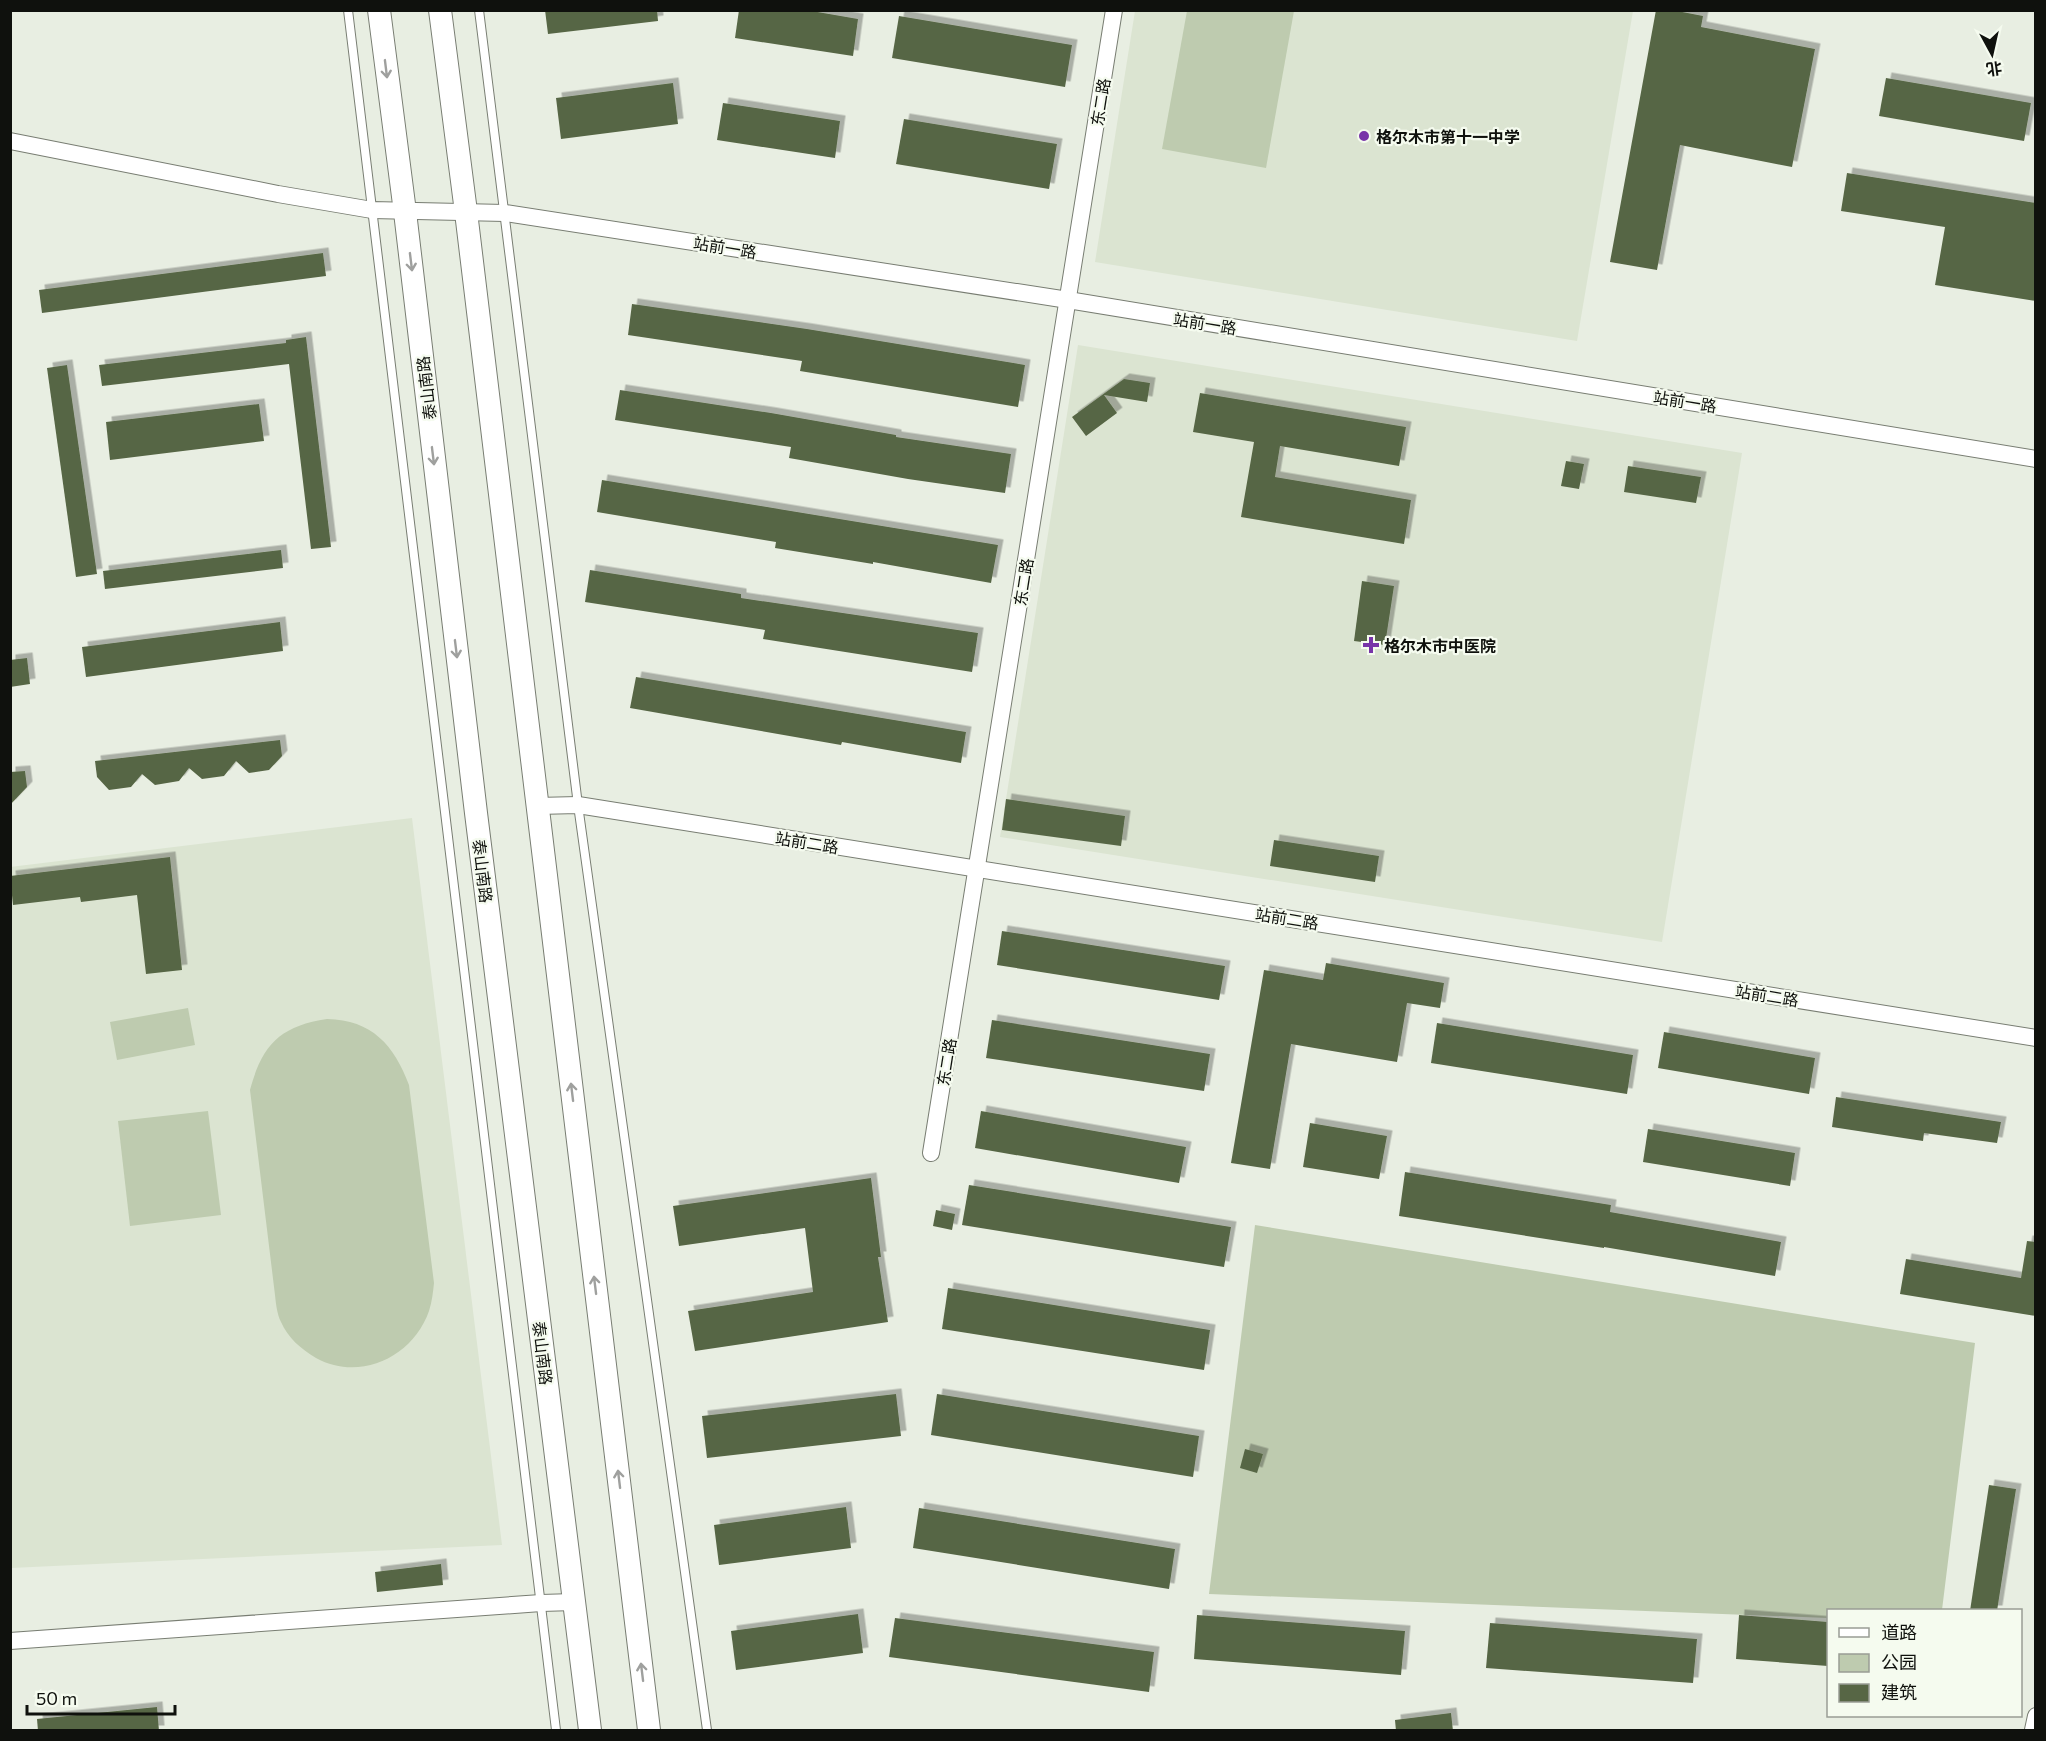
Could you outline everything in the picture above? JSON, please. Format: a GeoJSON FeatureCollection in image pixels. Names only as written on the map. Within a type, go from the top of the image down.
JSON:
{"type":"FeatureCollection","features":[{"type":"Feature","properties":{"kind":"street","name":"泰山南路"},"geometry":{"type":"LineString","coordinates":[[379,10],[590,1731]]}},
{"type":"Feature","properties":{"kind":"street"},"geometry":{"type":"LineString","coordinates":[[440,10],[649,1731]]}},
{"type":"Feature","properties":{"kind":"street","name":"东二路"},"geometry":{"type":"LineString","coordinates":[[931,1153],[1114,10]]}},
{"type":"Feature","properties":{"kind":"street","name":"站前一路"},"geometry":{"type":"LineString","coordinates":[[10,141],[278,194],[372,210],[505,213],[1068,300],[2036,459]]}},
{"type":"Feature","properties":{"kind":"street","name":"站前二路"},"geometry":{"type":"LineString","coordinates":[[537,806],[578,805],[2036,1038]]}},
{"type":"Feature","properties":{"kind":"street"},"geometry":{"type":"LineString","coordinates":[[10,1641],[574,1602]]}},
{"type":"Feature","properties":{"kind":"street"},"geometry":{"type":"LineString","coordinates":[[2033,1731],[2036,1716]]}},
{"type":"Feature","properties":{"kind":"lane"},"geometry":{"type":"LineString","coordinates":[[348,10],[556,1731]]}},
{"type":"Feature","properties":{"kind":"lane"},"geometry":{"type":"LineString","coordinates":[[479,10],[578,805],[707,1731]]}},
{"type":"Feature","properties":{"kind":"shaded area","name":"格尔木市第十一中学"},"geometry":{"type":"Polygon","coordinates":[[[1135,11],[1633,11],[1577,341],[1095,262],[1135,11]]]}},
{"type":"Feature","properties":{"kind":"shaded area","name":"格尔木市中医院"},"geometry":{"type":"Polygon","coordinates":[[[1078,345],[1742,453],[1662,942],[1000,837],[1078,345]]]}},
{"type":"Feature","properties":{"kind":"shaded area"},"geometry":{"type":"Polygon","coordinates":[[[412,818],[502,1545],[11,1568],[10,867],[412,818]]]}},
{"type":"Feature","properties":{"kind":"green space"},"geometry":{"type":"Polygon","coordinates":[[[1187,11],[1294,11],[1266,168],[1162,149],[1187,11]]]}},
{"type":"Feature","properties":{"kind":"green space"},"geometry":{"type":"Polygon","coordinates":[[[188,1008],[195,1045],[117,1060],[110,1022],[188,1008]]]}},
{"type":"Feature","properties":{"kind":"green space"},"geometry":{"type":"Polygon","coordinates":[[[327,1019],[357,1024],[379,1037],[396,1058],[409,1085],[434,1283],[429,1311],[411,1341],[383,1361],[367,1366],[333,1365],[316,1358],[291,1338],[280,1319],[250,1090],[260,1061],[275,1040],[297,1027],[327,1019]]]}},
{"type":"Feature","properties":{"kind":"green space"},"geometry":{"type":"Polygon","coordinates":[[[208,1111],[221,1215],[130,1226],[118,1121],[208,1111]]]}},
{"type":"Feature","properties":{"kind":"green space"},"geometry":{"type":"Polygon","coordinates":[[[1255,1225],[1975,1343],[1942,1609],[1827,1609],[1827,1618],[1209,1594],[1255,1225]]]}},
{"type":"Feature","properties":{"kind":"building"},"geometry":{"type":"Polygon","coordinates":[[[545,10],[657,10],[658,21],[548,34],[545,10]]]}},
{"type":"Feature","properties":{"kind":"building"},"geometry":{"type":"Polygon","coordinates":[[[739,10],[806,10],[858,19],[853,56],[735,38],[739,10]]]}},
{"type":"Feature","properties":{"kind":"building"},"geometry":{"type":"Polygon","coordinates":[[[1656,10],[1672,10],[1703,16],[1701,27],[1815,49],[1792,167],[1680,145],[1657,270],[1610,262],[1656,10]]]}},
{"type":"Feature","properties":{"kind":"building"},"geometry":{"type":"Polygon","coordinates":[[[899,16],[1072,45],[1065,87],[892,58],[899,16]]]}},
{"type":"Feature","properties":{"kind":"building"},"geometry":{"type":"Polygon","coordinates":[[[1886,78],[2031,103],[2024,141],[1879,116],[1886,78]]]}},
{"type":"Feature","properties":{"kind":"building"},"geometry":{"type":"Polygon","coordinates":[[[673,83],[678,124],[561,139],[556,98],[673,83]]]}},
{"type":"Feature","properties":{"kind":"building"},"geometry":{"type":"Polygon","coordinates":[[[723,103],[840,121],[835,158],[717,140],[723,103]]]}},
{"type":"Feature","properties":{"kind":"building"},"geometry":{"type":"Polygon","coordinates":[[[904,119],[1057,144],[1049,189],[896,164],[904,119]]]}},
{"type":"Feature","properties":{"kind":"building"},"geometry":{"type":"Polygon","coordinates":[[[1847,173],[2036,203],[2036,301],[1935,285],[1945,227],[1841,211],[1847,173]]]}},
{"type":"Feature","properties":{"kind":"building"},"geometry":{"type":"Polygon","coordinates":[[[323,253],[326,276],[42,313],[39,290],[323,253]]]}},
{"type":"Feature","properties":{"kind":"building"},"geometry":{"type":"Polygon","coordinates":[[[632,304],[807,329],[1025,365],[1018,407],[800,371],[802,361],[628,335],[632,304]]]}},
{"type":"Feature","properties":{"kind":"building"},"geometry":{"type":"Polygon","coordinates":[[[306,337],[331,547],[311,549],[289,364],[102,386],[99,365],[286,343],[286,340],[306,337]]]}},
{"type":"Feature","properties":{"kind":"building"},"geometry":{"type":"Polygon","coordinates":[[[67,365],[97,574],[76,577],[47,368],[67,365]]]}},
{"type":"Feature","properties":{"kind":"building"},"geometry":{"type":"Polygon","coordinates":[[[1124,379],[1150,383],[1147,402],[1104,395],[1117,413],[1086,436],[1072,417],[1124,379]]]}},
{"type":"Feature","properties":{"kind":"building"},"geometry":{"type":"Polygon","coordinates":[[[620,390],[1011,454],[1005,493],[789,458],[791,447],[615,420],[620,390]]]}},
{"type":"Feature","properties":{"kind":"building"},"geometry":{"type":"Polygon","coordinates":[[[1200,393],[1406,427],[1399,466],[1280,446],[1275,477],[1411,500],[1404,544],[1241,517],[1254,442],[1193,432],[1200,393]]]}},
{"type":"Feature","properties":{"kind":"building"},"geometry":{"type":"Polygon","coordinates":[[[259,404],[264,441],[110,460],[106,422],[259,404]]]}},
{"type":"Feature","properties":{"kind":"building"},"geometry":{"type":"Polygon","coordinates":[[[1566,461],[1584,464],[1579,489],[1561,486],[1566,461]]]}},
{"type":"Feature","properties":{"kind":"building"},"geometry":{"type":"Polygon","coordinates":[[[1628,466],[1701,477],[1696,503],[1624,492],[1628,466]]]}},
{"type":"Feature","properties":{"kind":"building"},"geometry":{"type":"Polygon","coordinates":[[[602,480],[998,545],[991,583],[873,562],[873,564],[775,548],[776,542],[597,512],[602,480]]]}},
{"type":"Feature","properties":{"kind":"building"},"geometry":{"type":"Polygon","coordinates":[[[281,550],[283,568],[105,589],[103,571],[281,550]]]}},
{"type":"Feature","properties":{"kind":"building"},"geometry":{"type":"Polygon","coordinates":[[[590,570],[741,594],[741,598],[978,633],[972,672],[763,639],[765,630],[585,602],[590,570]]]}},
{"type":"Feature","properties":{"kind":"building"},"geometry":{"type":"Polygon","coordinates":[[[1362,581],[1394,586],[1385,645],[1354,641],[1362,581]]]}},
{"type":"Feature","properties":{"kind":"building"},"geometry":{"type":"Polygon","coordinates":[[[280,622],[283,651],[86,677],[82,647],[280,622]]]}},
{"type":"Feature","properties":{"kind":"building"},"geometry":{"type":"Polygon","coordinates":[[[27,658],[30,684],[10,687],[10,660],[27,658]]]}},
{"type":"Feature","properties":{"kind":"building"},"geometry":{"type":"Polygon","coordinates":[[[636,677],[966,732],[961,763],[842,742],[841,745],[630,708],[636,677]]]}},
{"type":"Feature","properties":{"kind":"building"},"geometry":{"type":"Polygon","coordinates":[[[280,740],[282,756],[269,770],[249,773],[236,761],[224,776],[202,779],[189,768],[179,781],[155,785],[142,774],[131,787],[109,790],[97,777],[95,761],[280,740]]]}},
{"type":"Feature","properties":{"kind":"building"},"geometry":{"type":"Polygon","coordinates":[[[25,771],[27,787],[10,805],[10,772],[25,771]]]}},
{"type":"Feature","properties":{"kind":"building"},"geometry":{"type":"Polygon","coordinates":[[[1006,799],[1125,816],[1121,846],[1002,830],[1006,799]]]}},
{"type":"Feature","properties":{"kind":"building"},"geometry":{"type":"Polygon","coordinates":[[[1274,840],[1379,856],[1375,882],[1270,866],[1274,840]]]}},
{"type":"Feature","properties":{"kind":"building"},"geometry":{"type":"Polygon","coordinates":[[[170,857],[182,970],[146,974],[137,895],[81,902],[80,897],[13,905],[10,876],[170,857]]]}},
{"type":"Feature","properties":{"kind":"building"},"geometry":{"type":"Polygon","coordinates":[[[1002,931],[1225,966],[1219,1000],[997,965],[1002,931]]]}},
{"type":"Feature","properties":{"kind":"building"},"geometry":{"type":"Polygon","coordinates":[[[1326,963],[1444,983],[1440,1008],[1407,1003],[1397,1062],[1291,1044],[1270,1169],[1231,1163],[1264,970],[1323,980],[1326,963]]]}},
{"type":"Feature","properties":{"kind":"building"},"geometry":{"type":"Polygon","coordinates":[[[992,1020],[1210,1054],[1204,1091],[986,1058],[992,1020]]]}},
{"type":"Feature","properties":{"kind":"building"},"geometry":{"type":"Polygon","coordinates":[[[1437,1023],[1633,1055],[1627,1094],[1431,1063],[1437,1023]]]}},
{"type":"Feature","properties":{"kind":"building"},"geometry":{"type":"Polygon","coordinates":[[[1664,1032],[1815,1058],[1809,1094],[1658,1068],[1664,1032]]]}},
{"type":"Feature","properties":{"kind":"building"},"geometry":{"type":"Polygon","coordinates":[[[1836,1097],[2001,1122],[1997,1143],[1924,1133],[1923,1141],[1832,1127],[1836,1097]]]}},
{"type":"Feature","properties":{"kind":"building"},"geometry":{"type":"Polygon","coordinates":[[[981,1111],[1186,1147],[1179,1183],[975,1148],[981,1111]]]}},
{"type":"Feature","properties":{"kind":"building"},"geometry":{"type":"Polygon","coordinates":[[[1310,1123],[1387,1136],[1379,1179],[1303,1167],[1310,1123]]]}},
{"type":"Feature","properties":{"kind":"building"},"geometry":{"type":"Polygon","coordinates":[[[1648,1129],[1795,1153],[1790,1186],[1643,1162],[1648,1129]]]}},
{"type":"Feature","properties":{"kind":"building"},"geometry":{"type":"Polygon","coordinates":[[[1405,1172],[1611,1205],[1610,1212],[1781,1242],[1775,1276],[1399,1216],[1405,1172]]]}},
{"type":"Feature","properties":{"kind":"building"},"geometry":{"type":"Polygon","coordinates":[[[871,1178],[881,1257],[878,1257],[888,1322],[695,1351],[688,1311],[813,1292],[805,1228],[679,1246],[673,1206],[871,1178]]]}},
{"type":"Feature","properties":{"kind":"building"},"geometry":{"type":"Polygon","coordinates":[[[969,1185],[1231,1227],[1224,1267],[962,1225],[969,1185]]]}},
{"type":"Feature","properties":{"kind":"building"},"geometry":{"type":"Polygon","coordinates":[[[936,1210],[955,1214],[952,1230],[933,1226],[936,1210]]]}},
{"type":"Feature","properties":{"kind":"building"},"geometry":{"type":"Polygon","coordinates":[[[2027,1241],[2036,1242],[2036,1316],[1900,1294],[1906,1259],[2021,1278],[2027,1241]]]}},
{"type":"Feature","properties":{"kind":"building"},"geometry":{"type":"Polygon","coordinates":[[[948,1288],[1210,1330],[1204,1370],[942,1329],[948,1288]]]}},
{"type":"Feature","properties":{"kind":"building"},"geometry":{"type":"Polygon","coordinates":[[[896,1394],[901,1436],[707,1458],[702,1416],[896,1394]]]}},
{"type":"Feature","properties":{"kind":"building"},"geometry":{"type":"Polygon","coordinates":[[[937,1394],[1199,1436],[1193,1477],[931,1435],[937,1394]]]}},
{"type":"Feature","properties":{"kind":"building"},"geometry":{"type":"Polygon","coordinates":[[[1245,1449],[1263,1454],[1257,1473],[1240,1468],[1245,1449]]]}},
{"type":"Feature","properties":{"kind":"building"},"geometry":{"type":"Polygon","coordinates":[[[1989,1485],[2016,1489],[1997,1609],[1970,1609],[1989,1485]]]}},
{"type":"Feature","properties":{"kind":"building"},"geometry":{"type":"Polygon","coordinates":[[[846,1507],[851,1548],[719,1565],[714,1525],[846,1507]]]}},
{"type":"Feature","properties":{"kind":"building"},"geometry":{"type":"Polygon","coordinates":[[[919,1508],[1175,1549],[1169,1589],[913,1548],[919,1508]]]}},
{"type":"Feature","properties":{"kind":"building"},"geometry":{"type":"Polygon","coordinates":[[[441,1564],[443,1585],[377,1592],[375,1572],[441,1564]]]}},
{"type":"Feature","properties":{"kind":"building"},"geometry":{"type":"Polygon","coordinates":[[[858,1614],[863,1653],[736,1670],[731,1631],[858,1614]]]}},
{"type":"Feature","properties":{"kind":"building"},"geometry":{"type":"Polygon","coordinates":[[[1197,1615],[1405,1631],[1401,1675],[1194,1659],[1197,1615]]]}},
{"type":"Feature","properties":{"kind":"building"},"geometry":{"type":"Polygon","coordinates":[[[1739,1615],[1827,1622],[1827,1666],[1736,1659],[1739,1615]]]}},
{"type":"Feature","properties":{"kind":"building"},"geometry":{"type":"Polygon","coordinates":[[[895,1618],[1154,1652],[1149,1692],[889,1657],[895,1618]]]}},
{"type":"Feature","properties":{"kind":"building"},"geometry":{"type":"Polygon","coordinates":[[[1490,1623],[1697,1639],[1693,1683],[1486,1668],[1490,1623]]]}},
{"type":"Feature","properties":{"kind":"building"},"geometry":{"type":"Polygon","coordinates":[[[157,1707],[159,1731],[38,1731],[37,1719],[157,1707]]]}},
{"type":"Feature","properties":{"kind":"building"},"geometry":{"type":"Polygon","coordinates":[[[1451,1713],[1453,1731],[1396,1731],[1395,1720],[1451,1713]]]}},
{"type":"Feature","properties":{"kind":"place","name":"格尔木市第十一中学"},"geometry":{"type":"Point","coordinates":[1364,136]}},
{"type":"Feature","properties":{"kind":"place","name":"格尔木市中医院"},"geometry":{"type":"Point","coordinates":[1371,645]}}]}
